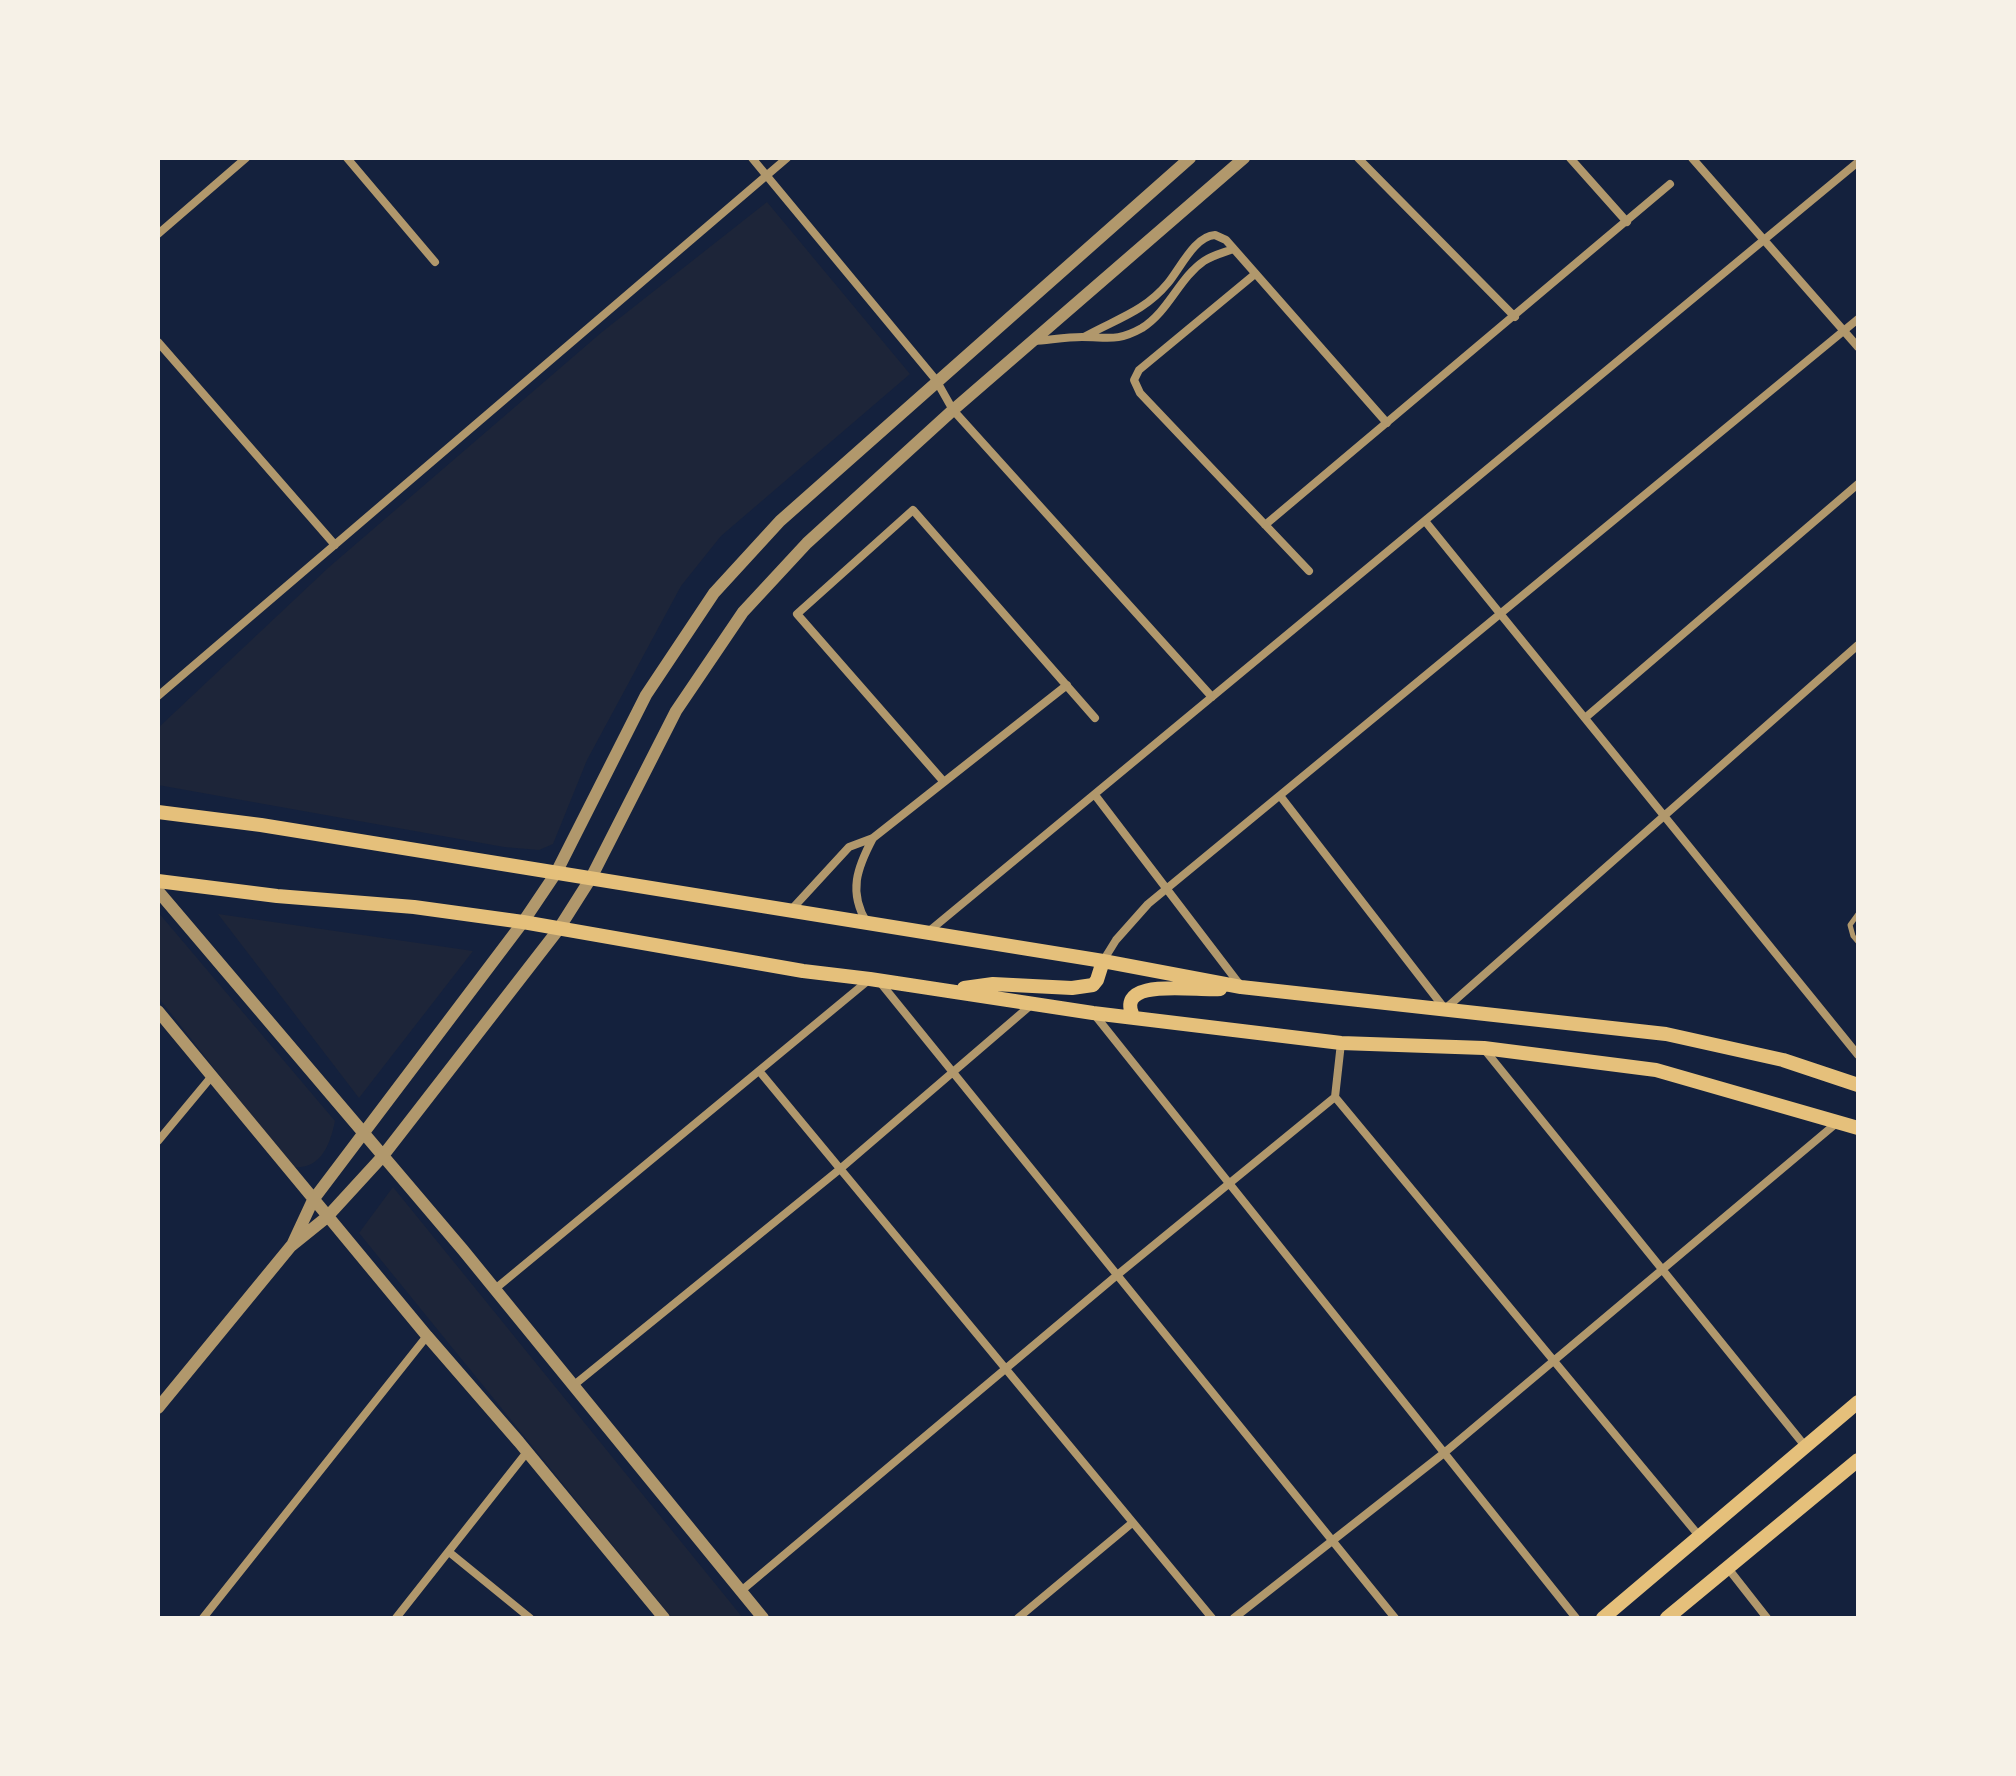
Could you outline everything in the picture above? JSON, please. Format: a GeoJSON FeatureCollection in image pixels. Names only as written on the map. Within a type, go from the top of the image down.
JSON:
{"type":"FeatureCollection","features":[{"type":"Feature","properties":{"kind":"main road"},"geometry":{"type":"LineString","coordinates":[[158,812],[261,825],[791,910],[1241,987],[1666,1034],[1783,1060],[1858,1085]]}},
{"type":"Feature","properties":{"kind":"main road"},"geometry":{"type":"LineString","coordinates":[[158,881],[277,896],[414,907],[523,922],[803,971],[1093,1013],[1341,1043],[1484,1048],[1656,1070],[1858,1128]]}},
{"type":"Feature","properties":{"kind":"main road"},"geometry":{"type":"LineString","coordinates":[[944,990],[993,984],[1072,988],[1093,985],[1103,961]]}},
{"type":"Feature","properties":{"kind":"main road"},"geometry":{"type":"LineString","coordinates":[[1134,1018],[1130,1010],[1131,1000],[1139,991],[1152,988],[1212,990],[1241,987]]}},
{"type":"Feature","properties":{"kind":"main road"},"geometry":{"type":"LineString","coordinates":[[1603,1618],[1858,1402]]}},
{"type":"Feature","properties":{"kind":"main road"},"geometry":{"type":"LineString","coordinates":[[1667,1618],[1856,1466]]}},
{"type":"Feature","properties":{"kind":"street"},"geometry":{"type":"LineString","coordinates":[[158,234],[246,158]]}},
{"type":"Feature","properties":{"kind":"street"},"geometry":{"type":"LineString","coordinates":[[347,158],[435,262]]}},
{"type":"Feature","properties":{"kind":"street"},"geometry":{"type":"LineString","coordinates":[[752,158],[936,380],[953,410],[1212,697]]}},
{"type":"Feature","properties":{"kind":"street"},"geometry":{"type":"LineString","coordinates":[[158,696],[787,158]]}},
{"type":"Feature","properties":{"kind":"street"},"geometry":{"type":"LineString","coordinates":[[291,1246],[313,1200],[523,922],[556,873],[646,695],[714,593],[780,521],[1190,158]]}},
{"type":"Feature","properties":{"kind":"street"},"geometry":{"type":"LineString","coordinates":[[158,1408],[291,1246],[327,1217],[382,1157],[558,930],[591,878],[676,711],[743,612],[807,543],[953,410],[1244,158]]}},
{"type":"Feature","properties":{"kind":"street"},"geometry":{"type":"LineString","coordinates":[[1358,158],[1515,317]]}},
{"type":"Feature","properties":{"kind":"street"},"geometry":{"type":"LineString","coordinates":[[1570,158],[1627,222]]}},
{"type":"Feature","properties":{"kind":"street"},"geometry":{"type":"LineString","coordinates":[[1692,158],[1858,347]]}},
{"type":"Feature","properties":{"kind":"street"},"geometry":{"type":"LineString","coordinates":[[927,933],[1858,162]]}},
{"type":"Feature","properties":{"kind":"street"},"geometry":{"type":"LineString","coordinates":[[1265,525],[1670,184]]}},
{"type":"Feature","properties":{"kind":"street"},"geometry":{"type":"LineString","coordinates":[[1084,337],[1154,300],[1182,267],[1198,241],[1215,235],[1226,240],[1387,423]]}},
{"type":"Feature","properties":{"kind":"street"},"geometry":{"type":"LineString","coordinates":[[1033,341],[1084,337],[1106,340],[1143,327],[1163,311],[1202,262],[1233,249]]}},
{"type":"Feature","properties":{"kind":"street"},"geometry":{"type":"LineString","coordinates":[[1255,274],[1139,370],[1134,380],[1140,393],[1309,571]]}},
{"type":"Feature","properties":{"kind":"street"},"geometry":{"type":"LineString","coordinates":[[1103,961],[1134,918],[1167,889],[1858,319]]}},
{"type":"Feature","properties":{"kind":"street"},"geometry":{"type":"LineString","coordinates":[[158,342],[335,545]]}},
{"type":"Feature","properties":{"kind":"street"},"geometry":{"type":"LineString","coordinates":[[1585,718],[1858,484]]}},
{"type":"Feature","properties":{"kind":"street"},"geometry":{"type":"LineString","coordinates":[[944,782],[797,614],[913,510],[1095,718]]}},
{"type":"Feature","properties":{"kind":"street"},"geometry":{"type":"LineString","coordinates":[[1425,521],[1858,1055]]}},
{"type":"Feature","properties":{"kind":"street"},"geometry":{"type":"LineString","coordinates":[[1281,797],[1445,1009],[1858,645]]}},
{"type":"Feature","properties":{"kind":"street"},"geometry":{"type":"LineString","coordinates":[[791,910],[849,847],[873,838],[1067,685]]}},
{"type":"Feature","properties":{"kind":"street"},"geometry":{"type":"LineString","coordinates":[[1095,795],[1241,987]]}},
{"type":"Feature","properties":{"kind":"street"},"geometry":{"type":"LineString","coordinates":[[868,923],[856,897],[855,883],[857,869],[873,838]]}},
{"type":"Feature","properties":{"kind":"street"},"geometry":{"type":"LineString","coordinates":[[158,891],[495,1289],[763,1618]]}},
{"type":"Feature","properties":{"kind":"street"},"geometry":{"type":"LineString","coordinates":[[495,1289],[874,979],[1395,1618]]}},
{"type":"Feature","properties":{"kind":"street"},"geometry":{"type":"LineString","coordinates":[[574,1385],[840,1169],[1032,1004]]}},
{"type":"Feature","properties":{"kind":"street"},"geometry":{"type":"LineString","coordinates":[[158,1011],[664,1618]]}},
{"type":"Feature","properties":{"kind":"street"},"geometry":{"type":"LineString","coordinates":[[1093,1013],[1576,1618]]}},
{"type":"Feature","properties":{"kind":"street"},"geometry":{"type":"LineString","coordinates":[[741,1591],[1116,1276],[1335,1097],[1341,1043]]}},
{"type":"Feature","properties":{"kind":"street"},"geometry":{"type":"LineString","coordinates":[[1484,1048],[1805,1446]]}},
{"type":"Feature","properties":{"kind":"street"},"geometry":{"type":"LineString","coordinates":[[760,1072],[1212,1618]]}},
{"type":"Feature","properties":{"kind":"street"},"geometry":{"type":"LineString","coordinates":[[158,1141],[212,1076]]}},
{"type":"Feature","properties":{"kind":"street"},"geometry":{"type":"LineString","coordinates":[[1335,1097],[1700,1537]]}},
{"type":"Feature","properties":{"kind":"street"},"geometry":{"type":"LineString","coordinates":[[1234,1618],[1444,1453],[1839,1121]]}},
{"type":"Feature","properties":{"kind":"street"},"geometry":{"type":"LineString","coordinates":[[203,1618],[427,1336]]}},
{"type":"Feature","properties":{"kind":"street"},"geometry":{"type":"LineString","coordinates":[[396,1618],[527,1452]]}},
{"type":"Feature","properties":{"kind":"street"},"geometry":{"type":"LineString","coordinates":[[1018,1618],[1132,1523]]}},
{"type":"Feature","properties":{"kind":"street"},"geometry":{"type":"LineString","coordinates":[[449,1552],[530,1618]]}},
{"type":"Feature","properties":{"kind":"street"},"geometry":{"type":"LineString","coordinates":[[1727,1567],[1767,1618]]}},
{"type":"Feature","properties":{"kind":"lane"},"geometry":{"type":"LineString","coordinates":[[1858,914],[1850,925],[1858,942]]}},
{"type":"Feature","properties":{"kind":"shaded area"},"geometry":{"type":"Polygon","coordinates":[[[767,202],[910,374],[721,536],[681,586],[587,760],[553,844],[539,850],[504,847],[158,785],[158,728],[328,568],[602,332],[767,202]]]}},
{"type":"Feature","properties":{"kind":"shaded area"},"geometry":{"type":"Polygon","coordinates":[[[158,912],[335,1121],[327,1147],[317,1160],[302,1167],[292,1167],[158,997],[158,912]]]}},
{"type":"Feature","properties":{"kind":"shaded area"},"geometry":{"type":"Polygon","coordinates":[[[218,914],[473,951],[359,1098],[218,914]]]}},
{"type":"Feature","properties":{"kind":"shaded area"},"geometry":{"type":"Polygon","coordinates":[[[393,1187],[743,1618],[672,1618],[359,1233],[393,1187]]]}}]}
